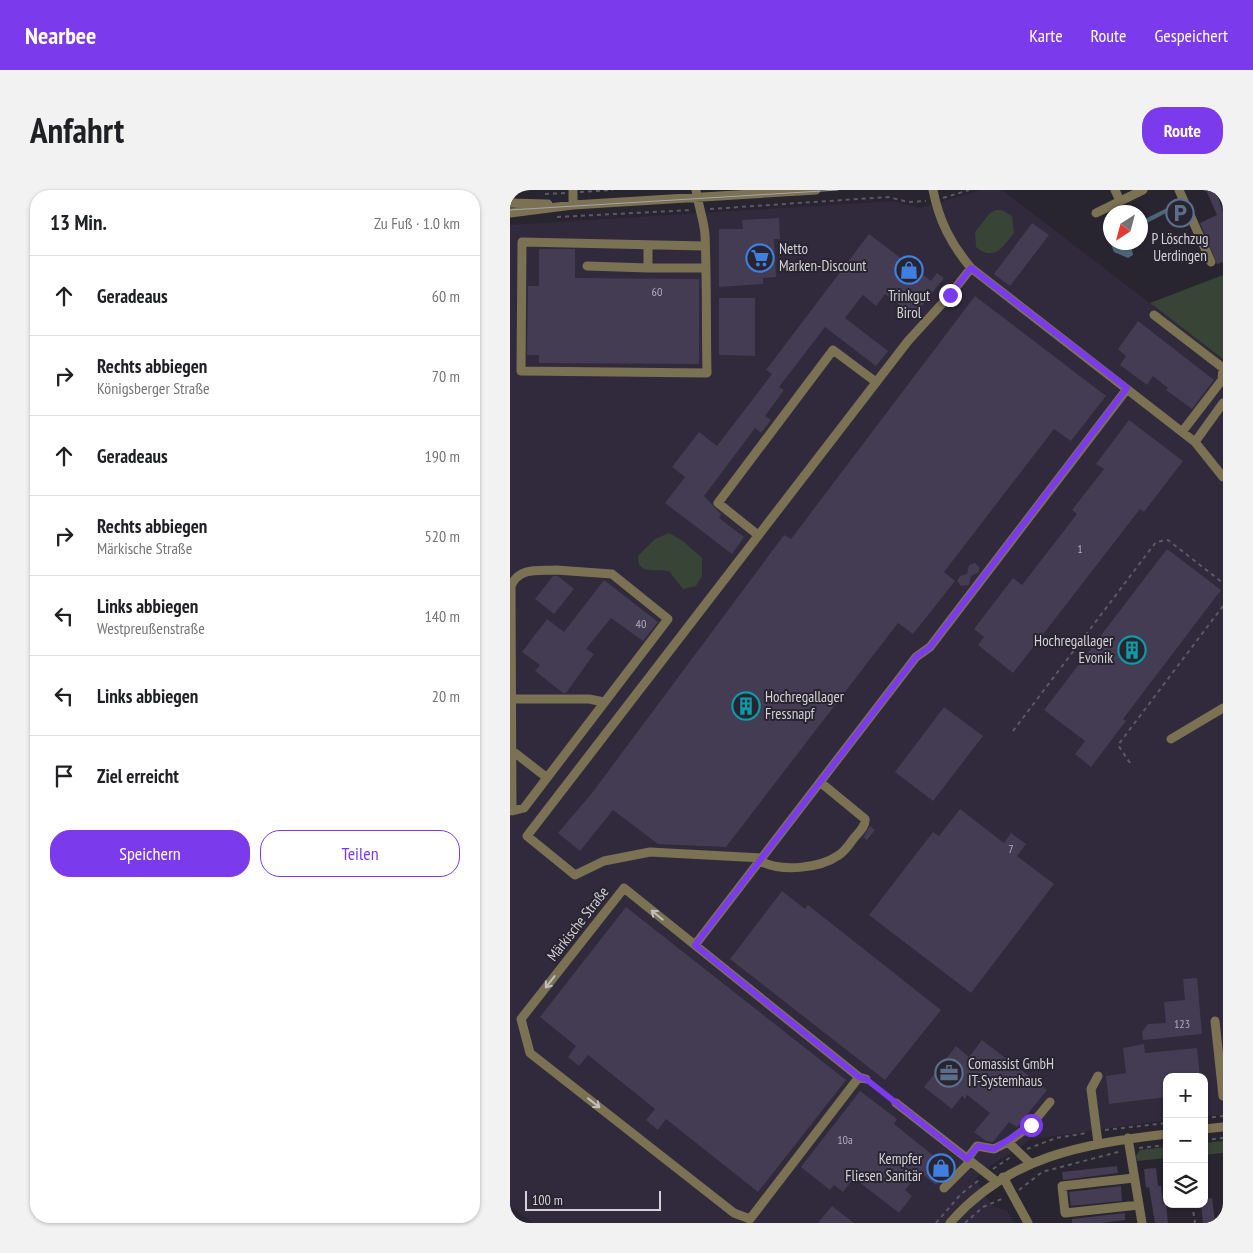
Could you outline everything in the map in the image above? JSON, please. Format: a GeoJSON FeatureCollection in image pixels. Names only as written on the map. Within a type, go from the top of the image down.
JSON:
{"type":"FeatureCollection","features":[{"type":"Feature","properties":{"kind":"street"},"geometry":{"type":"LineString","coordinates":[[510,213],[573,205],[697,194],[816,190]]}},
{"type":"Feature","properties":{"kind":"street"},"geometry":{"type":"LineString","coordinates":[[933,190],[944,230],[954,247],[971,268],[1195,442],[1222,473]]}},
{"type":"Feature","properties":{"kind":"street"},"geometry":{"type":"LineString","coordinates":[[1114,190],[1120,202]]}},
{"type":"Feature","properties":{"kind":"street"},"geometry":{"type":"LineString","coordinates":[[1096,213],[1143,190]]}},
{"type":"Feature","properties":{"kind":"street"},"geometry":{"type":"LineString","coordinates":[[1179,190],[1210,262]]}},
{"type":"Feature","properties":{"kind":"street"},"geometry":{"type":"LineString","coordinates":[[573,191],[573,205]]}},
{"type":"Feature","properties":{"kind":"street"},"geometry":{"type":"LineString","coordinates":[[697,194],[705,246],[707,373],[521,371],[522,242],[705,246]]}},
{"type":"Feature","properties":{"kind":"street"},"geometry":{"type":"LineString","coordinates":[[510,203],[573,205]]}},
{"type":"Feature","properties":{"kind":"street"},"geometry":{"type":"LineString","coordinates":[[648,245],[648,268]]}},
{"type":"Feature","properties":{"kind":"street"},"geometry":{"type":"LineString","coordinates":[[587,266],[705,268]]}},
{"type":"Feature","properties":{"kind":"street"},"geometry":{"type":"LineString","coordinates":[[820,782],[865,819],[866,823],[844,851],[816,865],[770,866],[761,860],[650,852],[604,862],[575,875],[527,836],[908,340],[950,295],[971,268]]}},
{"type":"Feature","properties":{"kind":"street"},"geometry":{"type":"LineString","coordinates":[[1154,315],[1223,368],[1222,380],[1182,432]]}},
{"type":"Feature","properties":{"kind":"street"},"geometry":{"type":"LineString","coordinates":[[758,535],[718,503],[833,350],[876,382]]}},
{"type":"Feature","properties":{"kind":"street"},"geometry":{"type":"LineString","coordinates":[[863,1078],[695,945],[916,657],[930,647],[1127,388]]}},
{"type":"Feature","properties":{"kind":"street"},"geometry":{"type":"LineString","coordinates":[[1195,442],[1223,403]]}},
{"type":"Feature","properties":{"kind":"street"},"geometry":{"type":"LineString","coordinates":[[556,570],[612,574],[668,619],[604,702],[524,808],[512,811],[510,749],[511,586],[518,574],[526,571],[556,570]]}},
{"type":"Feature","properties":{"kind":"street"},"geometry":{"type":"LineString","coordinates":[[511,699],[589,699],[604,702]]}},
{"type":"Feature","properties":{"kind":"street"},"geometry":{"type":"LineString","coordinates":[[1171,739],[1223,708]]}},
{"type":"Feature","properties":{"kind":"street"},"geometry":{"type":"LineString","coordinates":[[510,749],[546,777]]}},
{"type":"Feature","properties":{"kind":"street","name":"Märkische Straße"},"geometry":{"type":"LineString","coordinates":[[695,945],[624,888],[521,1019],[530,1053],[734,1213],[750,1218],[863,1078]]}},
{"type":"Feature","properties":{"kind":"street"},"geometry":{"type":"LineString","coordinates":[[1215,1021],[1223,1096]]}},
{"type":"Feature","properties":{"kind":"street"},"geometry":{"type":"LineString","coordinates":[[1098,1076],[1092,1089],[1098,1143]]}},
{"type":"Feature","properties":{"kind":"street"},"geometry":{"type":"LineString","coordinates":[[944,1188],[969,1160],[978,1146],[994,1149],[1008,1142],[1031,1125],[1050,1102]]}},
{"type":"Feature","properties":{"kind":"street"},"geometry":{"type":"LineString","coordinates":[[896,1103],[969,1160],[999,1179],[1013,1193],[1028,1223]]}},
{"type":"Feature","properties":{"kind":"street"},"geometry":{"type":"LineString","coordinates":[[1208,1129],[1223,1127]]}},
{"type":"Feature","properties":{"kind":"street"},"geometry":{"type":"LineString","coordinates":[[950,1223],[979,1194],[999,1179],[1030,1163],[1060,1152],[1098,1143],[1163,1134]]}},
{"type":"Feature","properties":{"kind":"street"},"geometry":{"type":"LineString","coordinates":[[1128,1138],[1142,1223]]}},
{"type":"Feature","properties":{"kind":"street"},"geometry":{"type":"LineString","coordinates":[[1008,1142],[1030,1163]]}},
{"type":"Feature","properties":{"kind":"street"},"geometry":{"type":"LineString","coordinates":[[1134,1178],[1062,1186],[1065,1213],[1139,1205]]}},
{"type":"Feature","properties":{"kind":"path"},"geometry":{"type":"LineString","coordinates":[[537,195],[573,191],[613,190]]}},
{"type":"Feature","properties":{"kind":"path"},"geometry":{"type":"LineString","coordinates":[[556,217],[784,206],[888,197],[908,202],[935,200],[969,190]]}},
{"type":"Feature","properties":{"kind":"path"},"geometry":{"type":"LineString","coordinates":[[1013,731],[1156,542],[1168,540],[1223,582]]}},
{"type":"Feature","properties":{"kind":"path"},"geometry":{"type":"LineString","coordinates":[[1130,763],[1118,745],[1223,606]]}},
{"type":"Feature","properties":{"kind":"path"},"geometry":{"type":"LineString","coordinates":[[863,1078],[896,1103]]}},
{"type":"Feature","properties":{"kind":"path"},"geometry":{"type":"LineString","coordinates":[[1208,1118],[1223,1116]]}},
{"type":"Feature","properties":{"kind":"path"},"geometry":{"type":"LineString","coordinates":[[1208,1140],[1223,1138]]}},
{"type":"Feature","properties":{"kind":"path"},"geometry":{"type":"LineString","coordinates":[[965,1223],[983,1207],[1001,1201],[1027,1185],[1033,1177],[1042,1172],[1129,1149],[1163,1145]]}},
{"type":"Feature","properties":{"kind":"path"},"geometry":{"type":"LineString","coordinates":[[1193,1208],[1195,1223]]}},
{"type":"Feature","properties":{"kind":"shaded area"},"geometry":{"type":"Polygon","coordinates":[[[981,190],[1002,190],[1223,359],[1223,1114],[1208,1116],[1208,1073],[1163,1073],[1163,1121],[1032,1139],[987,1168],[975,1179],[992,1206],[1007,1211],[1014,1223],[533,1223],[510,1206],[510,225],[893,201],[920,208],[981,190]]]}},
{"type":"Feature","properties":{"kind":"green space"},"geometry":{"type":"Polygon","coordinates":[[[1002,210],[1012,216],[1014,233],[1002,248],[993,253],[988,253],[976,247],[975,232],[990,213],[1002,210]]]}},
{"type":"Feature","properties":{"kind":"green space"},"geometry":{"type":"Polygon","coordinates":[[[1223,275],[1223,359],[1150,303],[1223,275]]]}},
{"type":"Feature","properties":{"kind":"green space"},"geometry":{"type":"Polygon","coordinates":[[[669,533],[683,541],[702,558],[702,576],[696,586],[683,589],[669,571],[648,570],[641,566],[638,556],[655,539],[669,533]]]}},
{"type":"Feature","properties":{"kind":"green space"},"geometry":{"type":"Polygon","coordinates":[[[1223,1141],[1223,1153],[1208,1155],[1208,1143],[1223,1141]]]}},
{"type":"Feature","properties":{"kind":"green space"},"geometry":{"type":"Polygon","coordinates":[[[1163,1147],[1163,1158],[1137,1161],[1136,1156],[1140,1150],[1163,1147]]]}},
{"type":"Feature","properties":{"kind":"water"},"geometry":{"type":"Polygon","coordinates":[[[1167,208],[1168,212],[1148,222],[1148,218],[1167,208]]]}},
{"type":"Feature","properties":{"kind":"water"},"geometry":{"type":"Polygon","coordinates":[[[1113,250],[1132,250],[1133,255],[1128,258],[1113,250]]]}},
{"type":"Feature","properties":{"kind":"building"},"geometry":{"type":"Polygon","coordinates":[[[1206,190],[1216,190],[1223,213],[1223,262],[1217,264],[1200,223],[1217,215],[1206,190]]]}},
{"type":"Feature","properties":{"kind":"building"},"geometry":{"type":"Polygon","coordinates":[[[779,218],[780,239],[774,239],[776,277],[763,278],[763,284],[719,287],[719,229],[743,229],[742,220],[779,218]]]}},
{"type":"Feature","properties":{"kind":"building"},"geometry":{"type":"Polygon","coordinates":[[[1032,223],[1049,235],[1010,286],[994,274],[1032,223]]]}},
{"type":"Feature","properties":{"kind":"building"},"geometry":{"type":"Polygon","coordinates":[[[869,234],[931,281],[937,273],[944,278],[914,316],[885,294],[876,306],[863,295],[858,301],[845,318],[888,351],[876,366],[825,327],[779,387],[784,390],[765,416],[771,420],[761,433],[755,428],[704,496],[721,514],[719,518],[744,537],[732,554],[665,503],[685,477],[672,467],[699,432],[717,446],[772,374],[766,370],[869,234]]]}},
{"type":"Feature","properties":{"kind":"building"},"geometry":{"type":"Polygon","coordinates":[[[539,249],[575,249],[575,278],[699,279],[699,364],[539,363],[539,355],[527,355],[528,286],[539,286],[539,249]]]}},
{"type":"Feature","properties":{"kind":"building","name":"Hochregallager Fressnapf"},"geometry":{"type":"Polygon","coordinates":[[[975,296],[1106,396],[1071,441],[1054,429],[944,572],[955,581],[913,634],[898,623],[726,847],[658,844],[613,810],[580,851],[558,833],[592,793],[784,535],[791,539],[975,296]]]}},
{"type":"Feature","properties":{"kind":"building"},"geometry":{"type":"Polygon","coordinates":[[[719,298],[755,298],[755,356],[719,355],[719,298]]]}},
{"type":"Feature","properties":{"kind":"building"},"geometry":{"type":"Polygon","coordinates":[[[1138,321],[1214,380],[1192,409],[1166,390],[1168,388],[1153,376],[1147,385],[1120,365],[1126,356],[1118,349],[1138,321]]]}},
{"type":"Feature","properties":{"kind":"building"},"geometry":{"type":"Polygon","coordinates":[[[1129,420],[1183,461],[1144,512],[1140,509],[1013,673],[978,645],[984,637],[974,629],[1013,578],[1022,585],[1077,514],[1072,510],[1104,469],[1096,464],[1129,420]]]}},
{"type":"Feature","properties":{"kind":"building","name":"Hochregallager Evonik"},"geometry":{"type":"Polygon","coordinates":[[[1167,549],[1221,590],[1123,719],[1126,721],[1091,767],[1075,754],[1085,741],[1044,710],[1167,549]]]}},
{"type":"Feature","properties":{"kind":"building"},"geometry":{"type":"Polygon","coordinates":[[[975,563],[979,567],[979,572],[971,576],[969,585],[961,586],[957,581],[960,576],[967,574],[969,565],[975,563]]]}},
{"type":"Feature","properties":{"kind":"building"},"geometry":{"type":"Polygon","coordinates":[[[553,576],[558,576],[574,589],[554,614],[535,599],[553,576]]]}},
{"type":"Feature","properties":{"kind":"building"},"geometry":{"type":"Polygon","coordinates":[[[604,580],[658,622],[643,641],[611,618],[586,649],[594,654],[566,693],[563,693],[535,671],[540,665],[522,652],[547,619],[564,632],[604,580]]]}},
{"type":"Feature","properties":{"kind":"building"},"geometry":{"type":"Polygon","coordinates":[[[944,707],[983,736],[933,801],[895,772],[944,707]]]}},
{"type":"Feature","properties":{"kind":"building"},"geometry":{"type":"Polygon","coordinates":[[[960,809],[1004,843],[1011,833],[1026,844],[1017,856],[1054,884],[971,993],[869,915],[933,832],[939,836],[960,809]]]}},
{"type":"Feature","properties":{"kind":"building"},"geometry":{"type":"Polygon","coordinates":[[[870,826],[875,830],[867,840],[863,837],[870,826]]]}},
{"type":"Feature","properties":{"kind":"building"},"geometry":{"type":"Polygon","coordinates":[[[782,891],[805,909],[808,905],[941,1010],[885,1080],[730,959],[782,891]]]}},
{"type":"Feature","properties":{"kind":"building"},"geometry":{"type":"Polygon","coordinates":[[[626,907],[846,1080],[758,1192],[666,1119],[658,1130],[646,1120],[655,1109],[588,1055],[579,1066],[568,1057],[576,1046],[540,1017],[626,907]]]}},
{"type":"Feature","properties":{"kind":"building"},"geometry":{"type":"Polygon","coordinates":[[[1197,978],[1202,1034],[1143,1040],[1142,1032],[1148,1024],[1166,1023],[1164,1002],[1185,1000],[1183,979],[1197,978]]]}},
{"type":"Feature","properties":{"kind":"building"},"geometry":{"type":"Polygon","coordinates":[[[982,1040],[1047,1090],[1017,1127],[1009,1122],[993,1142],[986,1141],[974,1132],[990,1113],[967,1095],[965,1099],[962,1096],[952,1109],[924,1087],[956,1046],[969,1057],[982,1040]]]}},
{"type":"Feature","properties":{"kind":"building"},"geometry":{"type":"Polygon","coordinates":[[[1144,1044],[1145,1053],[1197,1048],[1200,1073],[1163,1073],[1163,1097],[1109,1104],[1106,1076],[1126,1073],[1123,1048],[1144,1044]]]}},
{"type":"Feature","properties":{"kind":"building"},"geometry":{"type":"Polygon","coordinates":[[[860,1091],[897,1119],[894,1124],[950,1169],[936,1185],[920,1172],[905,1190],[912,1196],[899,1213],[854,1178],[843,1192],[834,1185],[830,1190],[801,1167],[860,1091]]]}},
{"type":"Feature","properties":{"kind":"building"},"geometry":{"type":"Polygon","coordinates":[[[1117,1166],[1118,1173],[1063,1180],[1062,1172],[1117,1166]]]}},
{"type":"Feature","properties":{"kind":"building"},"geometry":{"type":"Polygon","coordinates":[[[1156,1168],[1158,1186],[1161,1186],[1163,1208],[1166,1208],[1168,1223],[1155,1223],[1149,1187],[1146,1188],[1144,1169],[1156,1168]]]}},
{"type":"Feature","properties":{"kind":"building"},"geometry":{"type":"Polygon","coordinates":[[[1121,1186],[1122,1201],[1071,1206],[1069,1192],[1121,1186]]]}},
{"type":"Feature","properties":{"kind":"building"},"geometry":{"type":"Polygon","coordinates":[[[1208,1198],[1212,1198],[1215,1223],[1203,1223],[1201,1208],[1208,1208],[1208,1198]]]}},
{"type":"Feature","properties":{"kind":"building"},"geometry":{"type":"Polygon","coordinates":[[[832,1206],[854,1223],[818,1223],[832,1206]]]}},
{"type":"Feature","properties":{"kind":"building"},"geometry":{"type":"Polygon","coordinates":[[[1125,1213],[1125,1220],[1101,1223],[1072,1223],[1072,1219],[1125,1213]]]}},
{"type":"Feature","properties":{"kind":"tram line"},"geometry":{"type":"LineString","coordinates":[[510,210],[838,190]]}},
{"type":"Feature","properties":{"kind":"place","name":"P Löschzug Uerdingen"},"geometry":{"type":"Point","coordinates":[1180,213]}},
{"type":"Feature","properties":{"kind":"place","name":"Netto Marken-Discount"},"geometry":{"type":"Point","coordinates":[760,258]}},
{"type":"Feature","properties":{"kind":"place","name":"Trinkgut Birol"},"geometry":{"type":"Point","coordinates":[909,270]}},
{"type":"Feature","properties":{"kind":"place","name":"Hochregallager Evonik"},"geometry":{"type":"Point","coordinates":[1132,650]}},
{"type":"Feature","properties":{"kind":"place","name":"Hochregallager Fressnapf"},"geometry":{"type":"Point","coordinates":[746,706]}},
{"type":"Feature","properties":{"kind":"place","name":"Comassist GmbH IT-Systemhaus"},"geometry":{"type":"Point","coordinates":[949,1073]}},
{"type":"Feature","properties":{"kind":"place","name":"Kempfer Fliesen Sanitär"},"geometry":{"type":"Point","coordinates":[941,1168]}},
{"type":"Feature","properties":{"kind":"route"},"geometry":{"type":"LineString","coordinates":[[950,295],[971,268],[1127,388],[1076,458],[930,647],[916,657],[695,945],[859,1077],[866,1079],[967,1159],[978,1146],[981,1145],[990,1150],[994,1149],[1008,1142],[1031,1125]]}}]}
